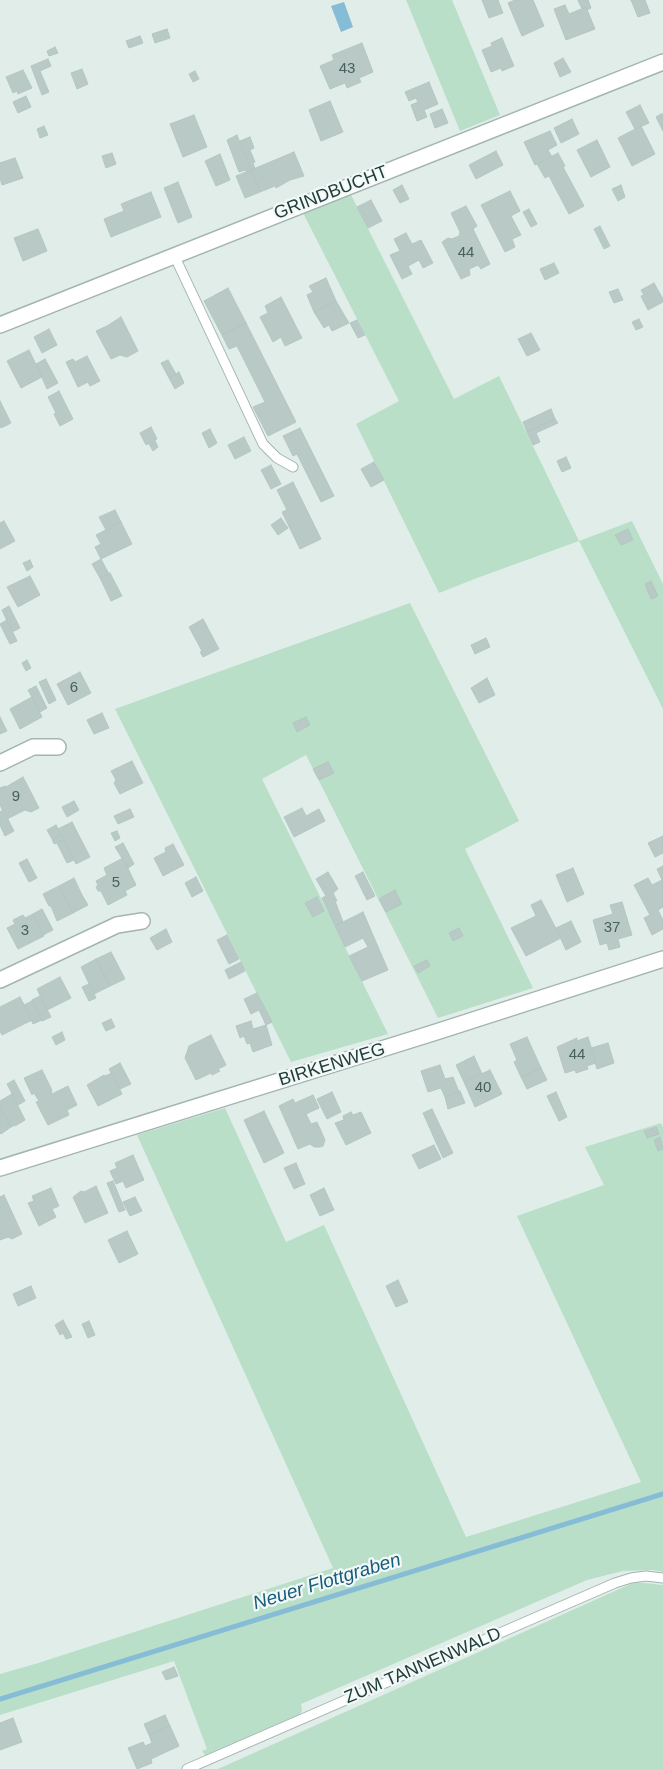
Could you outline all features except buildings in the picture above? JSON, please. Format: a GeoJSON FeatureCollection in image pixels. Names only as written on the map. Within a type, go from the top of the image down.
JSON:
{"type":"FeatureCollection","features":[{"type":"Feature","properties":{"kind":"street","name":"GRINDBUCHT"},"geometry":{"type":"LineString","coordinates":[[0,325],[663,62]]}},
{"type":"Feature","properties":{"kind":"street"},"geometry":{"type":"LineString","coordinates":[[0,763],[34,747],[58,747]]}},
{"type":"Feature","properties":{"kind":"street"},"geometry":{"type":"LineString","coordinates":[[0,980],[117,925],[142,921]]}},
{"type":"Feature","properties":{"kind":"street","name":"BIRKENWEG"},"geometry":{"type":"LineString","coordinates":[[0,1168],[433,1034],[663,959]]}},
{"type":"Feature","properties":{"kind":"lane"},"geometry":{"type":"LineString","coordinates":[[174,255],[263,444],[277,458],[293,467]]}},
{"type":"Feature","properties":{"kind":"lane","name":"ZUM TANNENWALD"},"geometry":{"type":"LineString","coordinates":[[187,1769],[615,1583],[646,1576],[663,1578]]}},
{"type":"Feature","properties":{"kind":"green space"},"geometry":{"type":"Polygon","coordinates":[[[406,0],[452,0],[500,115],[460,131],[406,0]]]}},
{"type":"Feature","properties":{"kind":"green space"},"geometry":{"type":"Polygon","coordinates":[[[351,195],[454,399],[499,376],[579,541],[439,593],[356,424],[399,401],[303,213],[351,195]]]}},
{"type":"Feature","properties":{"kind":"green space"},"geometry":{"type":"Polygon","coordinates":[[[632,521],[663,584],[663,709],[579,541],[632,521]]]}},
{"type":"Feature","properties":{"kind":"green space"},"geometry":{"type":"Polygon","coordinates":[[[410,603],[519,821],[465,849],[533,988],[438,1018],[306,755],[262,779],[388,1034],[291,1062],[115,709],[410,603]]]}},
{"type":"Feature","properties":{"kind":"green space"},"geometry":{"type":"Polygon","coordinates":[[[225,1108],[286,1242],[324,1225],[466,1537],[641,1482],[517,1216],[604,1185],[585,1147],[661,1123],[663,1127],[663,1572],[653,1570],[623,1571],[587,1580],[301,1704],[302,1710],[300,1715],[212,1755],[205,1755],[202,1751],[207,1749],[174,1661],[0,1715],[0,1674],[333,1568],[137,1135],[225,1108]]]}},
{"type":"Feature","properties":{"kind":"green space"},"geometry":{"type":"Polygon","coordinates":[[[635,1582],[663,1585],[663,1769],[218,1769],[635,1582]]]}},
{"type":"Feature","properties":{"kind":"water"},"geometry":{"type":"Polygon","coordinates":[[[344,2],[353,27],[341,32],[331,6],[344,2]]]}},
{"type":"Feature","properties":{"kind":"waterway","name":"Neuer Flottgraben"},"geometry":{"type":"LineString","coordinates":[[0,1699],[663,1494]]}}]}
